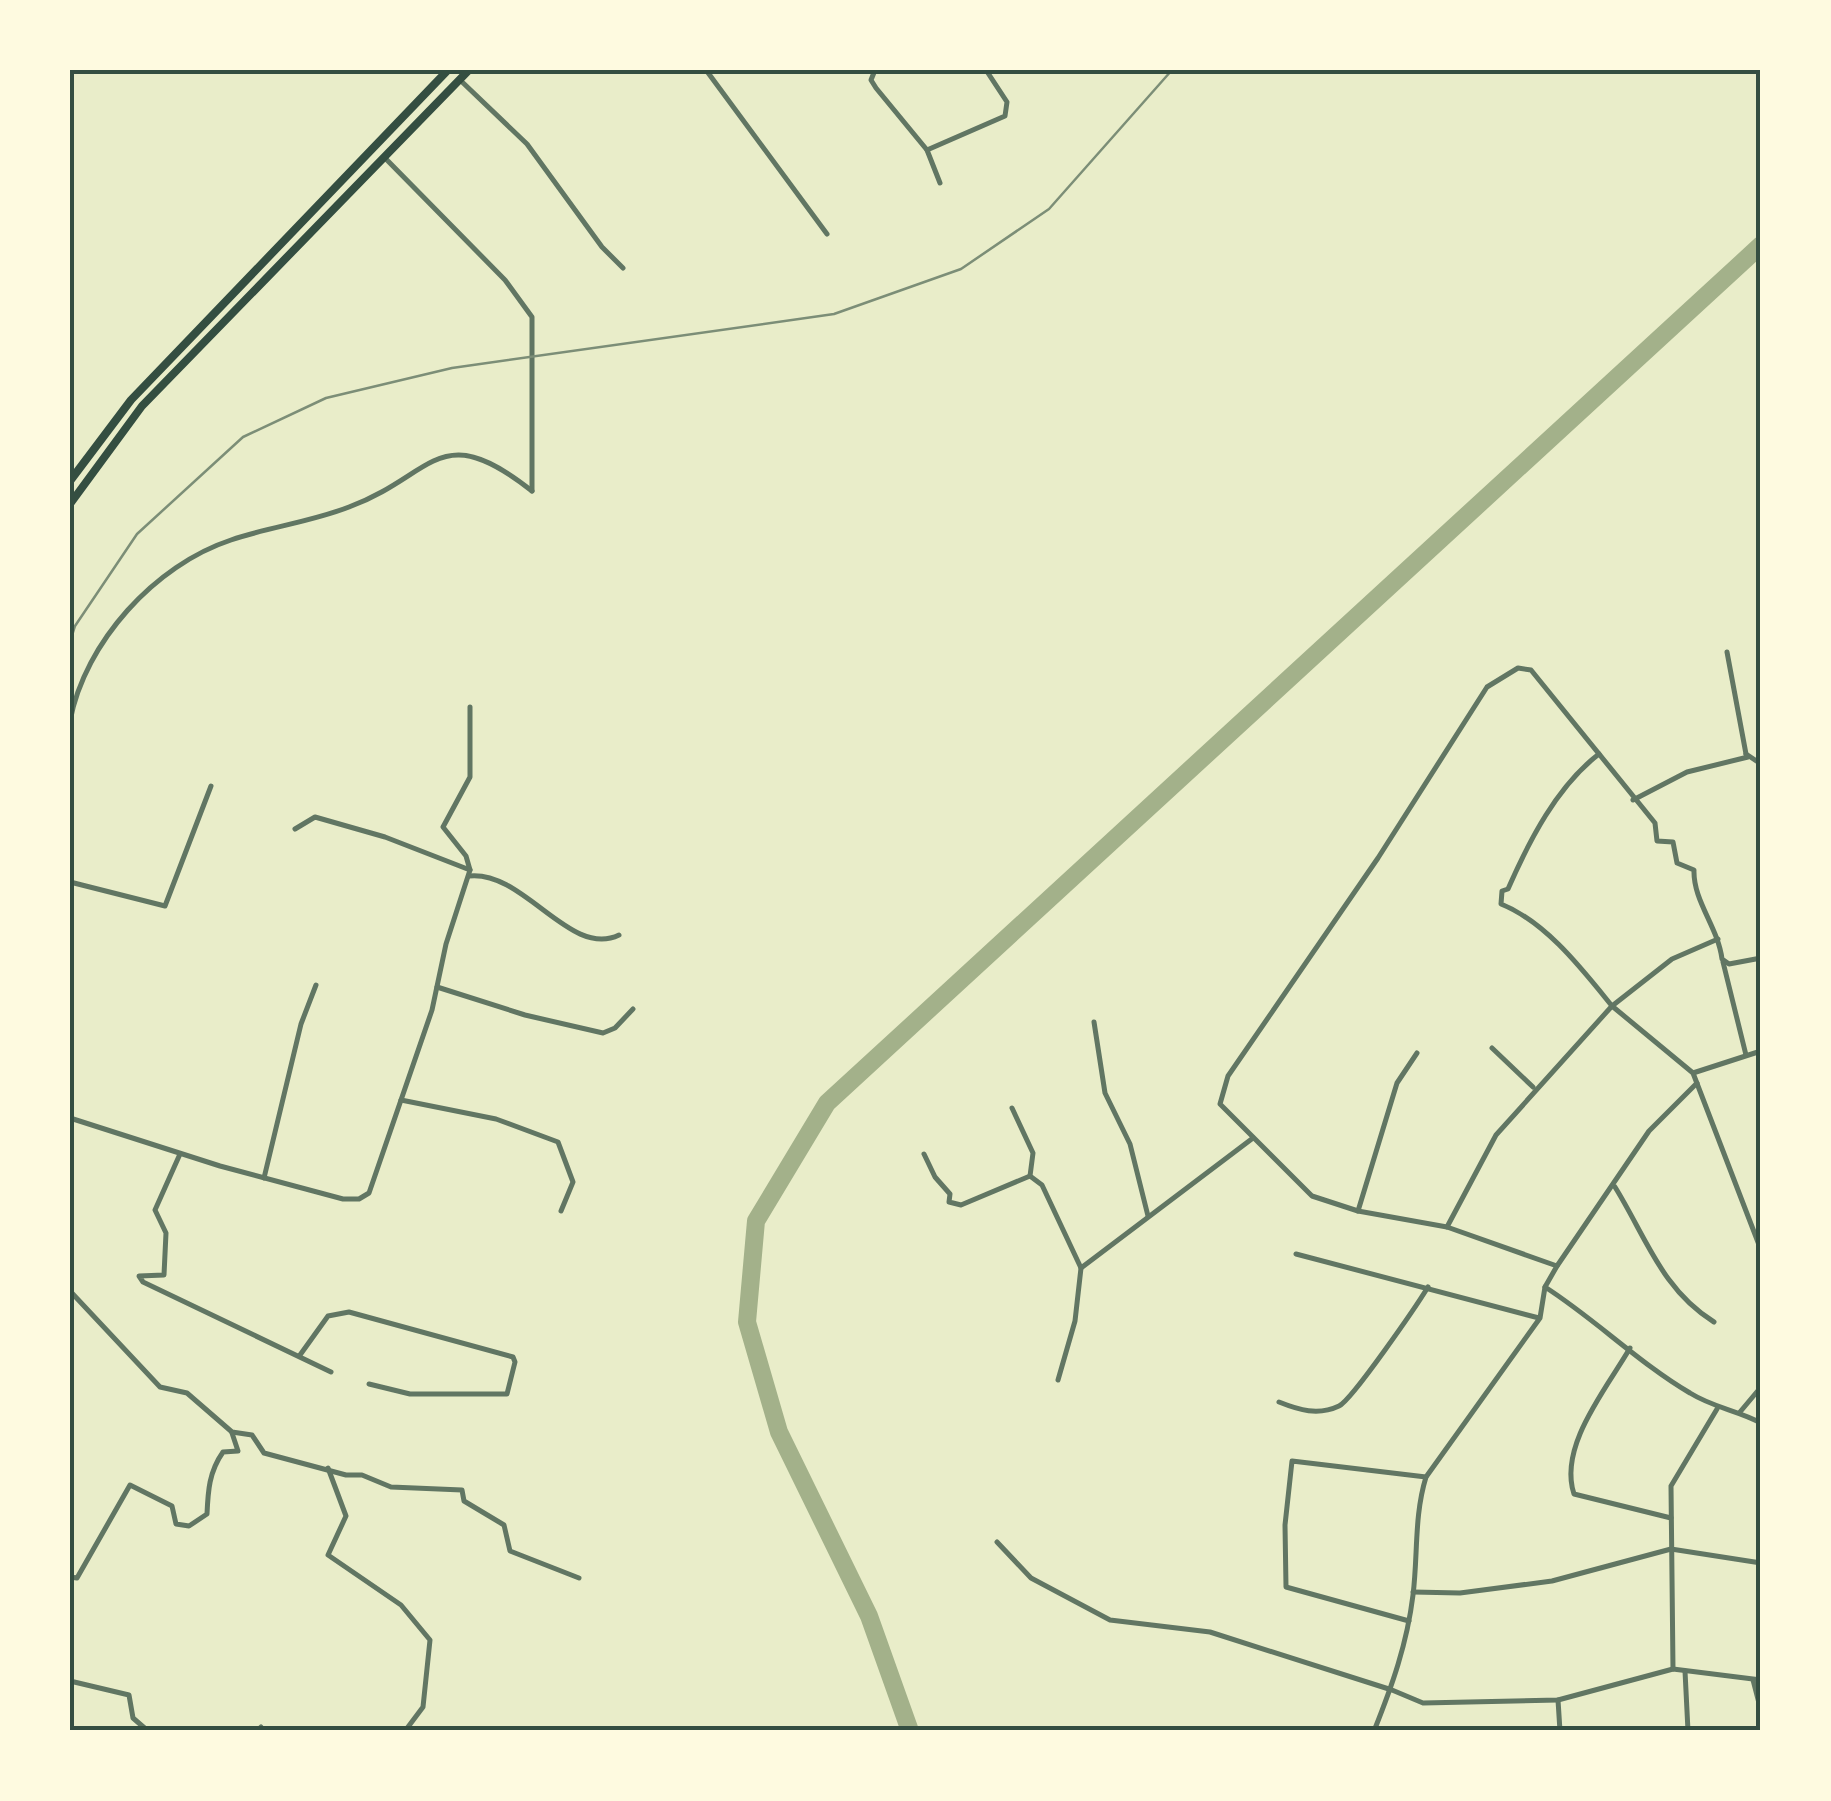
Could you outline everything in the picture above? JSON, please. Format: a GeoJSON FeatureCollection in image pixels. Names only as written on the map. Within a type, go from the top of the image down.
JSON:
{"type":"FeatureCollection","features":[{"type":"Feature","properties":{"kind":"highway"},"geometry":{"type":"LineString","coordinates":[[70,481],[131,400],[448,70]]}},
{"type":"Feature","properties":{"kind":"highway"},"geometry":{"type":"LineString","coordinates":[[70,504],[142,406],[468,70]]}},
{"type":"Feature","properties":{"kind":"street"},"geometry":{"type":"LineString","coordinates":[[706,70],[826,234]]}},
{"type":"Feature","properties":{"kind":"street"},"geometry":{"type":"LineString","coordinates":[[875,70],[872,80],[876,88],[927,150],[940,182]]}},
{"type":"Feature","properties":{"kind":"street"},"geometry":{"type":"LineString","coordinates":[[927,150],[1006,116],[1007,102],[986,70]]}},
{"type":"Feature","properties":{"kind":"street"},"geometry":{"type":"LineString","coordinates":[[459,79],[526,144],[623,268]]}},
{"type":"Feature","properties":{"kind":"street"},"geometry":{"type":"LineString","coordinates":[[70,721],[93,653],[178,563],[227,541],[349,508],[410,471],[461,453],[485,457],[532,491],[532,317],[526,305],[384,155]]}},
{"type":"Feature","properties":{"kind":"street"},"geometry":{"type":"LineString","coordinates":[[1633,800],[1664,781],[1748,757],[1727,652]]}},
{"type":"Feature","properties":{"kind":"street"},"geometry":{"type":"LineString","coordinates":[[1557,1266],[1447,1227],[1358,1211],[1312,1196],[1220,1104],[1228,1076],[1378,858],[1487,687],[1518,668],[1531,670],[1655,823],[1657,842],[1673,842],[1677,864],[1694,870],[1693,890],[1718,939],[1746,1056]]}},
{"type":"Feature","properties":{"kind":"street"},"geometry":{"type":"LineString","coordinates":[[70,1118],[264,1178],[359,1199],[369,1193],[437,986],[469,873],[466,856],[442,826],[470,777],[470,707]]}},
{"type":"Feature","properties":{"kind":"street"},"geometry":{"type":"LineString","coordinates":[[1599,754],[1565,787],[1508,889],[1502,891],[1501,904],[1522,912],[1582,969],[1612,1006],[1692,1074],[1761,1250]]}},
{"type":"Feature","properties":{"kind":"street"},"geometry":{"type":"LineString","coordinates":[[1746,754],[1761,764]]}},
{"type":"Feature","properties":{"kind":"street"},"geometry":{"type":"LineString","coordinates":[[70,882],[164,906],[211,786]]}},
{"type":"Feature","properties":{"kind":"street"},"geometry":{"type":"LineString","coordinates":[[295,829],[315,817],[384,837],[526,895],[586,938],[607,941],[618,935]]}},
{"type":"Feature","properties":{"kind":"street"},"geometry":{"type":"LineString","coordinates":[[1447,1227],[1496,1135],[1534,1088],[1612,1006],[1672,959],[1718,939]]}},
{"type":"Feature","properties":{"kind":"street"},"geometry":{"type":"LineString","coordinates":[[1722,959],[1728,964],[1761,958]]}},
{"type":"Feature","properties":{"kind":"street"},"geometry":{"type":"LineString","coordinates":[[264,1178],[301,1024],[316,985]]}},
{"type":"Feature","properties":{"kind":"street"},"geometry":{"type":"LineString","coordinates":[[437,986],[525,1015],[603,1033],[633,1010]]}},
{"type":"Feature","properties":{"kind":"street"},"geometry":{"type":"LineString","coordinates":[[1094,1022],[1105,1093],[1130,1144],[1148,1216]]}},
{"type":"Feature","properties":{"kind":"street"},"geometry":{"type":"LineString","coordinates":[[1492,1048],[1534,1088]]}},
{"type":"Feature","properties":{"kind":"street"},"geometry":{"type":"LineString","coordinates":[[1692,1074],[1761,1051]]}},
{"type":"Feature","properties":{"kind":"street"},"geometry":{"type":"LineString","coordinates":[[1358,1211],[1396,1083],[1416,1053]]}},
{"type":"Feature","properties":{"kind":"street"},"geometry":{"type":"LineString","coordinates":[[1374,1731],[1392,1690],[1409,1622],[1418,1502],[1426,1477],[1540,1318],[1545,1287],[1557,1266],[1649,1132],[1697,1083]]}},
{"type":"Feature","properties":{"kind":"street"},"geometry":{"type":"LineString","coordinates":[[401,1100],[496,1120],[558,1142],[573,1182],[560,1211]]}},
{"type":"Feature","properties":{"kind":"street"},"geometry":{"type":"LineString","coordinates":[[1012,1108],[1033,1154],[1030,1176]]}},
{"type":"Feature","properties":{"kind":"street"},"geometry":{"type":"LineString","coordinates":[[1081,1268],[1253,1138]]}},
{"type":"Feature","properties":{"kind":"street"},"geometry":{"type":"LineString","coordinates":[[180,1154],[155,1210],[166,1232],[164,1275],[140,1276],[158,1292],[331,1372]]}},
{"type":"Feature","properties":{"kind":"street"},"geometry":{"type":"LineString","coordinates":[[924,1154],[935,1177],[950,1194],[950,1202],[961,1205],[1030,1176]]}},
{"type":"Feature","properties":{"kind":"street"},"geometry":{"type":"LineString","coordinates":[[1030,1176],[1042,1185],[1081,1268],[1074,1321],[1058,1380]]}},
{"type":"Feature","properties":{"kind":"street"},"geometry":{"type":"LineString","coordinates":[[1614,1188],[1671,1287],[1688,1306],[1714,1322]]}},
{"type":"Feature","properties":{"kind":"street"},"geometry":{"type":"LineString","coordinates":[[1296,1254],[1540,1318]]}},
{"type":"Feature","properties":{"kind":"street"},"geometry":{"type":"LineString","coordinates":[[1278,1402],[1316,1412],[1343,1405],[1404,1327],[1428,1286]]}},
{"type":"Feature","properties":{"kind":"street"},"geometry":{"type":"LineString","coordinates":[[1545,1287],[1716,1409],[1740,1412],[1761,1423]]}},
{"type":"Feature","properties":{"kind":"street"},"geometry":{"type":"LineString","coordinates":[[70,1291],[124,1344],[149,1378],[160,1387],[187,1394],[232,1432],[252,1435],[264,1453],[391,1487],[462,1490],[464,1501],[504,1525],[510,1551],[579,1578]]}},
{"type":"Feature","properties":{"kind":"street"},"geometry":{"type":"LineString","coordinates":[[300,1355],[328,1316],[348,1312],[512,1357],[516,1362],[508,1394],[410,1394],[369,1384]]}},
{"type":"Feature","properties":{"kind":"street"},"geometry":{"type":"LineString","coordinates":[[1630,1348],[1576,1443],[1568,1477],[1574,1494],[1671,1518]]}},
{"type":"Feature","properties":{"kind":"street"},"geometry":{"type":"LineString","coordinates":[[1740,1412],[1761,1388]]}},
{"type":"Feature","properties":{"kind":"street"},"geometry":{"type":"LineString","coordinates":[[1673,1669],[1672,1486],[1716,1409]]}},
{"type":"Feature","properties":{"kind":"street"},"geometry":{"type":"LineString","coordinates":[[70,1577],[77,1578],[130,1484],[172,1506],[176,1524],[190,1526],[207,1514],[208,1483],[216,1461],[222,1452],[238,1451],[232,1432]]}},
{"type":"Feature","properties":{"kind":"street"},"geometry":{"type":"LineString","coordinates":[[1409,1622],[1286,1587],[1284,1525],[1292,1462],[1426,1477]]}},
{"type":"Feature","properties":{"kind":"street"},"geometry":{"type":"LineString","coordinates":[[328,1468],[346,1516],[328,1555],[351,1567],[416,1619],[432,1646],[423,1707],[406,1731]]}},
{"type":"Feature","properties":{"kind":"street"},"geometry":{"type":"LineString","coordinates":[[997,1542],[1030,1578],[1110,1620],[1210,1632],[1392,1690],[1423,1704],[1558,1700],[1673,1669],[1757,1680],[1761,1711]]}},
{"type":"Feature","properties":{"kind":"street"},"geometry":{"type":"LineString","coordinates":[[1413,1592],[1460,1593],[1552,1580],[1671,1549],[1761,1563]]}},
{"type":"Feature","properties":{"kind":"street"},"geometry":{"type":"LineString","coordinates":[[1685,1671],[1688,1731]]}},
{"type":"Feature","properties":{"kind":"street"},"geometry":{"type":"LineString","coordinates":[[70,1681],[129,1695],[133,1718],[148,1731]]}},
{"type":"Feature","properties":{"kind":"street"},"geometry":{"type":"LineString","coordinates":[[1558,1700],[1560,1731]]}},
{"type":"Feature","properties":{"kind":"waterway"},"geometry":{"type":"LineString","coordinates":[[910,1731],[869,1616],[779,1432],[747,1322],[756,1221],[827,1103],[1761,245]]}},
{"type":"Feature","properties":{"kind":"railway"},"geometry":{"type":"LineString","coordinates":[[70,642],[75,626],[137,534],[243,437],[326,398],[452,368],[834,314],[961,269],[1049,209],[1172,70]]}}]}
